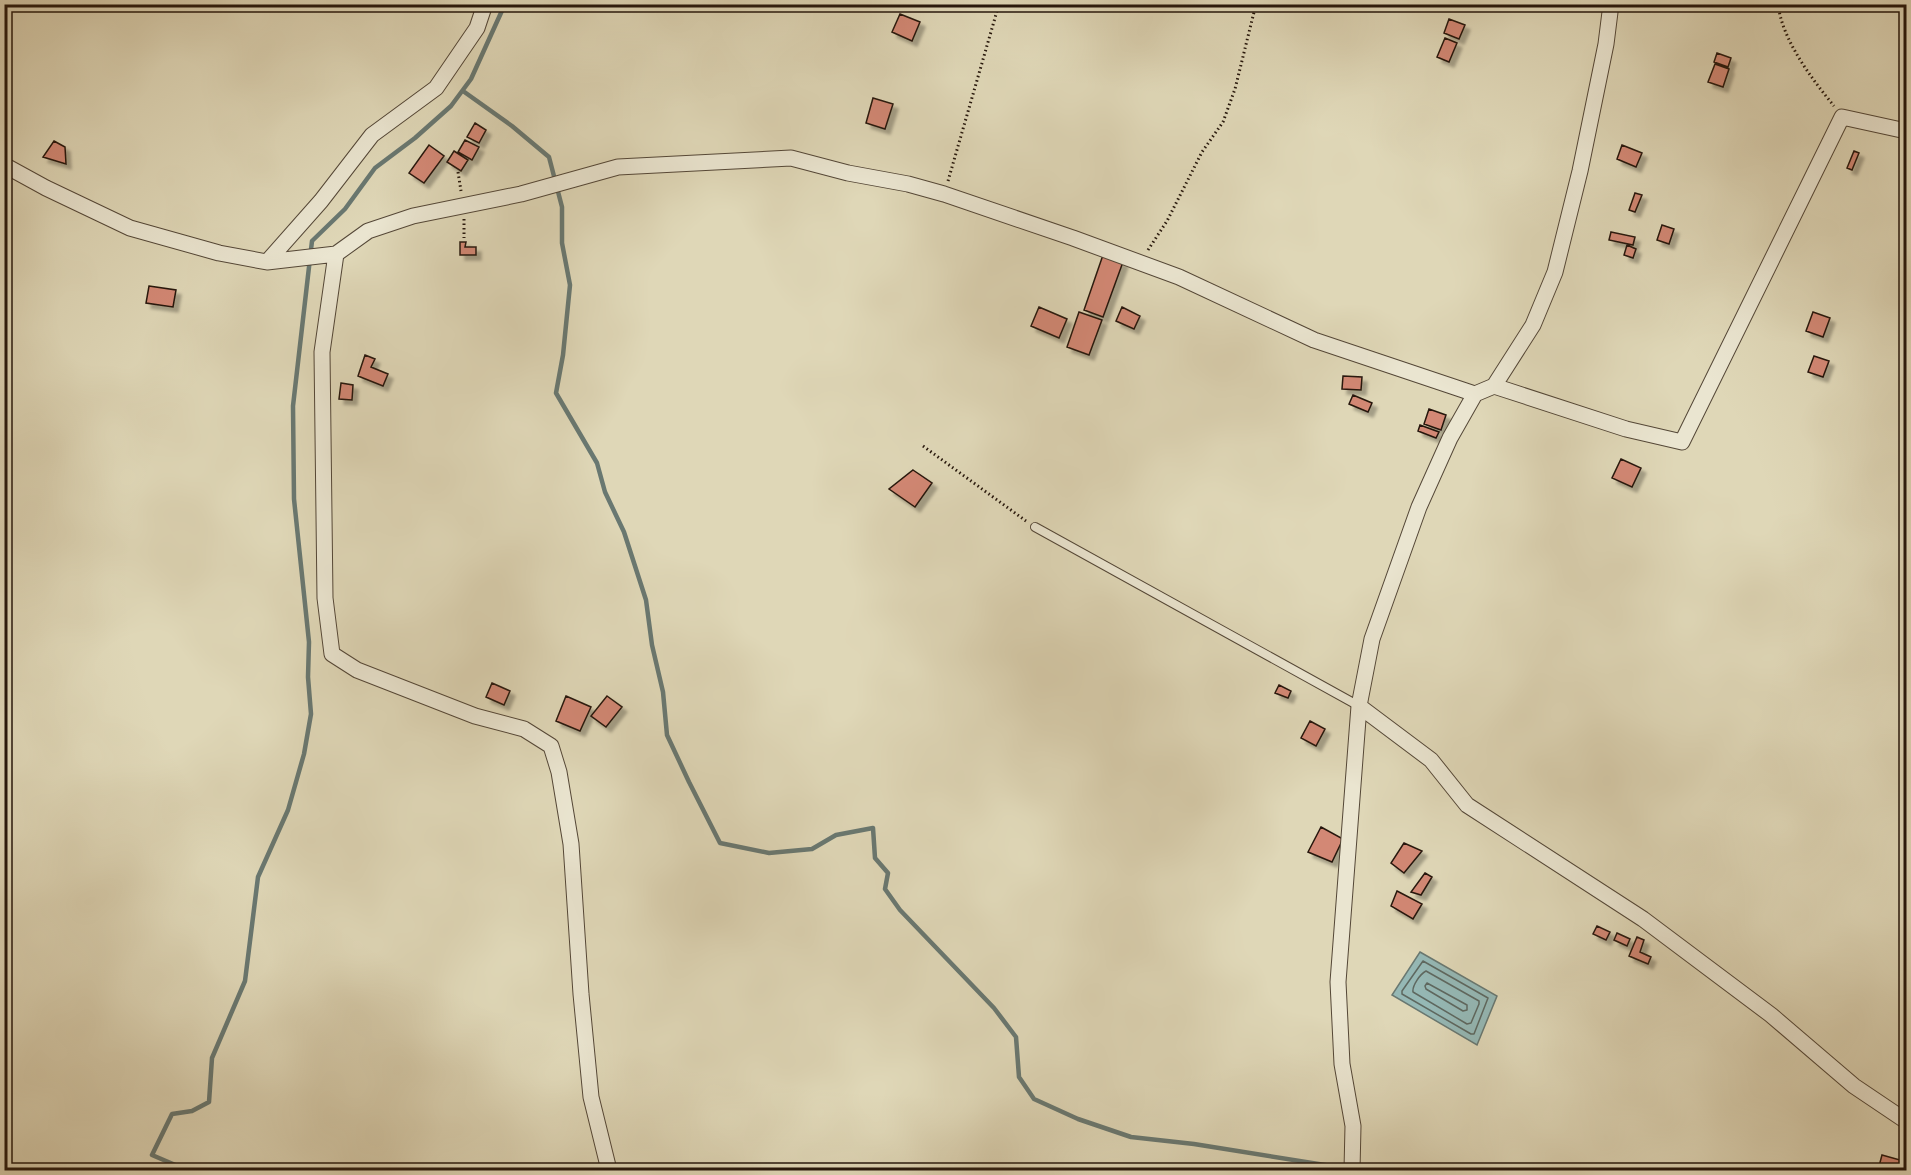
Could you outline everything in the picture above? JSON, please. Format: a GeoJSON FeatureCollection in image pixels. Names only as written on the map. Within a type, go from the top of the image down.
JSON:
{"type":"FeatureCollection","features":[{"type":"Feature","properties":{"kind":"street"},"geometry":{"type":"LineString","coordinates":[[267,262],[321,201],[372,135],[436,88],[477,28],[485,4]]}},
{"type":"Feature","properties":{"kind":"street"},"geometry":{"type":"LineString","coordinates":[[1352,1170],[1353,1126],[1342,1064],[1338,982],[1359,706],[1372,639],[1419,507],[1450,438],[1475,394],[1494,386],[1533,325],[1555,272],[1582,159],[1606,44],[1611,4]]}},
{"type":"Feature","properties":{"kind":"street"},"geometry":{"type":"LineString","coordinates":[[1494,386],[1626,429],[1682,442],[1842,117],[1906,131]]}},
{"type":"Feature","properties":{"kind":"street"},"geometry":{"type":"LineString","coordinates":[[4,165],[130,228],[219,253],[267,262],[336,254],[368,231],[413,216],[521,194],[618,167],[791,158],[944,194],[1179,277],[1314,340],[1475,394]]}},
{"type":"Feature","properties":{"kind":"street"},"geometry":{"type":"LineString","coordinates":[[336,254],[322,352],[324,598],[332,654],[357,670],[475,716],[524,729],[551,746],[560,772],[571,844],[581,994],[591,1097],[609,1170]]}},
{"type":"Feature","properties":{"kind":"street"},"geometry":{"type":"LineString","coordinates":[[1359,706],[1431,760],[1467,805],[1643,919],[1771,1015],[1854,1086],[1906,1121]]}},
{"type":"Feature","properties":{"kind":"lane"},"geometry":{"type":"LineString","coordinates":[[1035,527],[1359,706]]}},
{"type":"Feature","properties":{"kind":"path"},"geometry":{"type":"LineString","coordinates":[[944,194],[999,4]]}},
{"type":"Feature","properties":{"kind":"path"},"geometry":{"type":"LineString","coordinates":[[1139,262],[1167,221],[1202,152],[1223,122],[1235,89],[1256,4]]}},
{"type":"Feature","properties":{"kind":"path"},"geometry":{"type":"LineString","coordinates":[[1778,4],[1780,20],[1809,75],[1842,117]]}},
{"type":"Feature","properties":{"kind":"path"},"geometry":{"type":"LineString","coordinates":[[923,446],[1035,527]]}},
{"type":"Feature","properties":{"kind":"water"},"geometry":{"type":"Polygon","coordinates":[[[1420,952],[1497,996],[1477,1045],[1392,995],[1420,952]]]}},
{"type":"Feature","properties":{"kind":"building"},"geometry":{"type":"Polygon","coordinates":[[[900,14],[920,22],[912,41],[892,32],[900,14]]]}},
{"type":"Feature","properties":{"kind":"building"},"geometry":{"type":"Polygon","coordinates":[[[1449,19],[1465,25],[1459,39],[1444,33],[1449,19]]]}},
{"type":"Feature","properties":{"kind":"building"},"geometry":{"type":"Polygon","coordinates":[[[1445,38],[1457,43],[1449,62],[1437,57],[1445,38]]]}},
{"type":"Feature","properties":{"kind":"building"},"geometry":{"type":"Polygon","coordinates":[[[1717,53],[1731,58],[1728,67],[1714,62],[1717,53]]]}},
{"type":"Feature","properties":{"kind":"building"},"geometry":{"type":"Polygon","coordinates":[[[1715,64],[1729,69],[1723,87],[1708,82],[1715,64]]]}},
{"type":"Feature","properties":{"kind":"building"},"geometry":{"type":"Polygon","coordinates":[[[873,98],[893,104],[885,129],[866,123],[873,98]]]}},
{"type":"Feature","properties":{"kind":"building"},"geometry":{"type":"Polygon","coordinates":[[[475,123],[486,130],[479,143],[467,137],[475,123]]]}},
{"type":"Feature","properties":{"kind":"building"},"geometry":{"type":"Polygon","coordinates":[[[465,140],[479,147],[472,160],[458,152],[465,140]]]}},
{"type":"Feature","properties":{"kind":"building"},"geometry":{"type":"Polygon","coordinates":[[[54,141],[65,147],[66,164],[43,157],[54,141]]]}},
{"type":"Feature","properties":{"kind":"building"},"geometry":{"type":"Polygon","coordinates":[[[429,145],[444,156],[424,183],[409,173],[429,145]]]}},
{"type":"Feature","properties":{"kind":"building"},"geometry":{"type":"Polygon","coordinates":[[[1622,145],[1642,153],[1636,167],[1617,159],[1622,145]]]}},
{"type":"Feature","properties":{"kind":"building"},"geometry":{"type":"Polygon","coordinates":[[[454,151],[468,160],[461,171],[447,162],[454,151]]]}},
{"type":"Feature","properties":{"kind":"building"},"geometry":{"type":"Polygon","coordinates":[[[1854,151],[1859,153],[1852,170],[1847,168],[1854,151]]]}},
{"type":"Feature","properties":{"kind":"building"},"geometry":{"type":"Polygon","coordinates":[[[1635,193],[1642,195],[1635,212],[1629,210],[1635,193]]]}},
{"type":"Feature","properties":{"kind":"building"},"geometry":{"type":"Polygon","coordinates":[[[1662,225],[1674,229],[1669,244],[1657,240],[1662,225]]]}},
{"type":"Feature","properties":{"kind":"building"},"geometry":{"type":"Polygon","coordinates":[[[1611,232],[1635,237],[1633,245],[1609,240],[1611,232]]]}},
{"type":"Feature","properties":{"kind":"building"},"geometry":{"type":"Polygon","coordinates":[[[460,242],[466,242],[465,247],[476,247],[476,255],[460,255],[460,242]]]}},
{"type":"Feature","properties":{"kind":"building"},"geometry":{"type":"Polygon","coordinates":[[[1627,245],[1636,249],[1633,258],[1624,255],[1627,245]]]}},
{"type":"Feature","properties":{"kind":"building"},"geometry":{"type":"Polygon","coordinates":[[[1103,255],[1123,262],[1103,317],[1084,310],[1103,255]]]}},
{"type":"Feature","properties":{"kind":"building"},"geometry":{"type":"Polygon","coordinates":[[[149,286],[176,290],[173,307],[146,303],[149,286]]]}},
{"type":"Feature","properties":{"kind":"building"},"geometry":{"type":"Polygon","coordinates":[[[1039,307],[1067,319],[1059,338],[1031,326],[1039,307]]]}},
{"type":"Feature","properties":{"kind":"building"},"geometry":{"type":"Polygon","coordinates":[[[1122,307],[1140,316],[1134,329],[1116,321],[1122,307]]]}},
{"type":"Feature","properties":{"kind":"building"},"geometry":{"type":"Polygon","coordinates":[[[1079,312],[1102,320],[1089,355],[1067,347],[1079,312]]]}},
{"type":"Feature","properties":{"kind":"building"},"geometry":{"type":"Polygon","coordinates":[[[1813,312],[1830,318],[1823,337],[1806,331],[1813,312]]]}},
{"type":"Feature","properties":{"kind":"building"},"geometry":{"type":"Polygon","coordinates":[[[365,355],[375,359],[371,367],[388,374],[383,386],[358,376],[365,355]]]}},
{"type":"Feature","properties":{"kind":"building"},"geometry":{"type":"Polygon","coordinates":[[[1814,356],[1829,361],[1823,377],[1808,372],[1814,356]]]}},
{"type":"Feature","properties":{"kind":"building"},"geometry":{"type":"Polygon","coordinates":[[[1343,376],[1362,377],[1361,390],[1342,389],[1343,376]]]}},
{"type":"Feature","properties":{"kind":"building"},"geometry":{"type":"Polygon","coordinates":[[[341,383],[353,385],[352,400],[339,399],[341,383]]]}},
{"type":"Feature","properties":{"kind":"building"},"geometry":{"type":"Polygon","coordinates":[[[1353,395],[1372,403],[1368,412],[1349,404],[1353,395]]]}},
{"type":"Feature","properties":{"kind":"building"},"geometry":{"type":"Polygon","coordinates":[[[1429,409],[1446,415],[1441,430],[1424,424],[1429,409]]]}},
{"type":"Feature","properties":{"kind":"building"},"geometry":{"type":"Polygon","coordinates":[[[1420,425],[1439,432],[1436,438],[1418,431],[1420,425]]]}},
{"type":"Feature","properties":{"kind":"building"},"geometry":{"type":"Polygon","coordinates":[[[1621,459],[1641,468],[1632,487],[1612,478],[1621,459]]]}},
{"type":"Feature","properties":{"kind":"building"},"geometry":{"type":"Polygon","coordinates":[[[913,470],[932,483],[915,507],[889,489],[913,470]]]}},
{"type":"Feature","properties":{"kind":"building"},"geometry":{"type":"Polygon","coordinates":[[[492,683],[510,691],[504,705],[486,697],[492,683]]]}},
{"type":"Feature","properties":{"kind":"building"},"geometry":{"type":"Polygon","coordinates":[[[1279,685],[1291,691],[1288,698],[1275,693],[1279,685]]]}},
{"type":"Feature","properties":{"kind":"building"},"geometry":{"type":"Polygon","coordinates":[[[566,696],[591,707],[580,731],[556,721],[566,696]]]}},
{"type":"Feature","properties":{"kind":"building"},"geometry":{"type":"Polygon","coordinates":[[[607,696],[622,707],[606,727],[591,716],[607,696]]]}},
{"type":"Feature","properties":{"kind":"building"},"geometry":{"type":"Polygon","coordinates":[[[1310,721],[1325,729],[1316,746],[1301,738],[1310,721]]]}},
{"type":"Feature","properties":{"kind":"building"},"geometry":{"type":"Polygon","coordinates":[[[1321,827],[1343,839],[1332,862],[1308,852],[1321,827]]]}},
{"type":"Feature","properties":{"kind":"building"},"geometry":{"type":"Polygon","coordinates":[[[1404,843],[1422,851],[1404,873],[1391,863],[1404,843]]]}},
{"type":"Feature","properties":{"kind":"building"},"geometry":{"type":"Polygon","coordinates":[[[1425,873],[1432,877],[1421,895],[1411,892],[1425,873]]]}},
{"type":"Feature","properties":{"kind":"building"},"geometry":{"type":"Polygon","coordinates":[[[1397,891],[1422,904],[1413,919],[1391,906],[1397,891]]]}},
{"type":"Feature","properties":{"kind":"building"},"geometry":{"type":"Polygon","coordinates":[[[1597,926],[1610,932],[1606,940],[1593,934],[1597,926]]]}},
{"type":"Feature","properties":{"kind":"building"},"geometry":{"type":"Polygon","coordinates":[[[1617,933],[1630,939],[1627,946],[1614,940],[1617,933]]]}},
{"type":"Feature","properties":{"kind":"building"},"geometry":{"type":"Polygon","coordinates":[[[1637,937],[1644,940],[1640,952],[1651,957],[1648,964],[1629,956],[1637,937]]]}},
{"type":"Feature","properties":{"kind":"building"},"geometry":{"type":"Polygon","coordinates":[[[1882,1155],[1900,1160],[1898,1170],[1878,1170],[1882,1155]]]}},
{"type":"Feature","properties":{"kind":"waterway"},"geometry":{"type":"LineString","coordinates":[[187,1170],[152,1155],[172,1114],[192,1111],[209,1102],[212,1058],[245,981],[258,877],[288,810],[304,754],[311,714],[308,677],[309,642],[294,499],[293,406],[312,241],[345,209],[375,168],[415,138],[451,106],[471,79],[505,4]]}},
{"type":"Feature","properties":{"kind":"waterway"},"geometry":{"type":"LineString","coordinates":[[463,91],[512,126],[549,157],[562,207],[562,243],[570,285],[563,355],[556,393],[597,463],[605,492],[624,532],[646,600],[652,645],[663,692],[667,735],[720,843],[769,853],[812,849],[836,835],[873,828],[875,858],[888,873],[885,889],[900,910],[994,1008],[1016,1037],[1019,1077],[1034,1099],[1078,1119],[1131,1137],[1194,1144],[1350,1169]]}}]}
